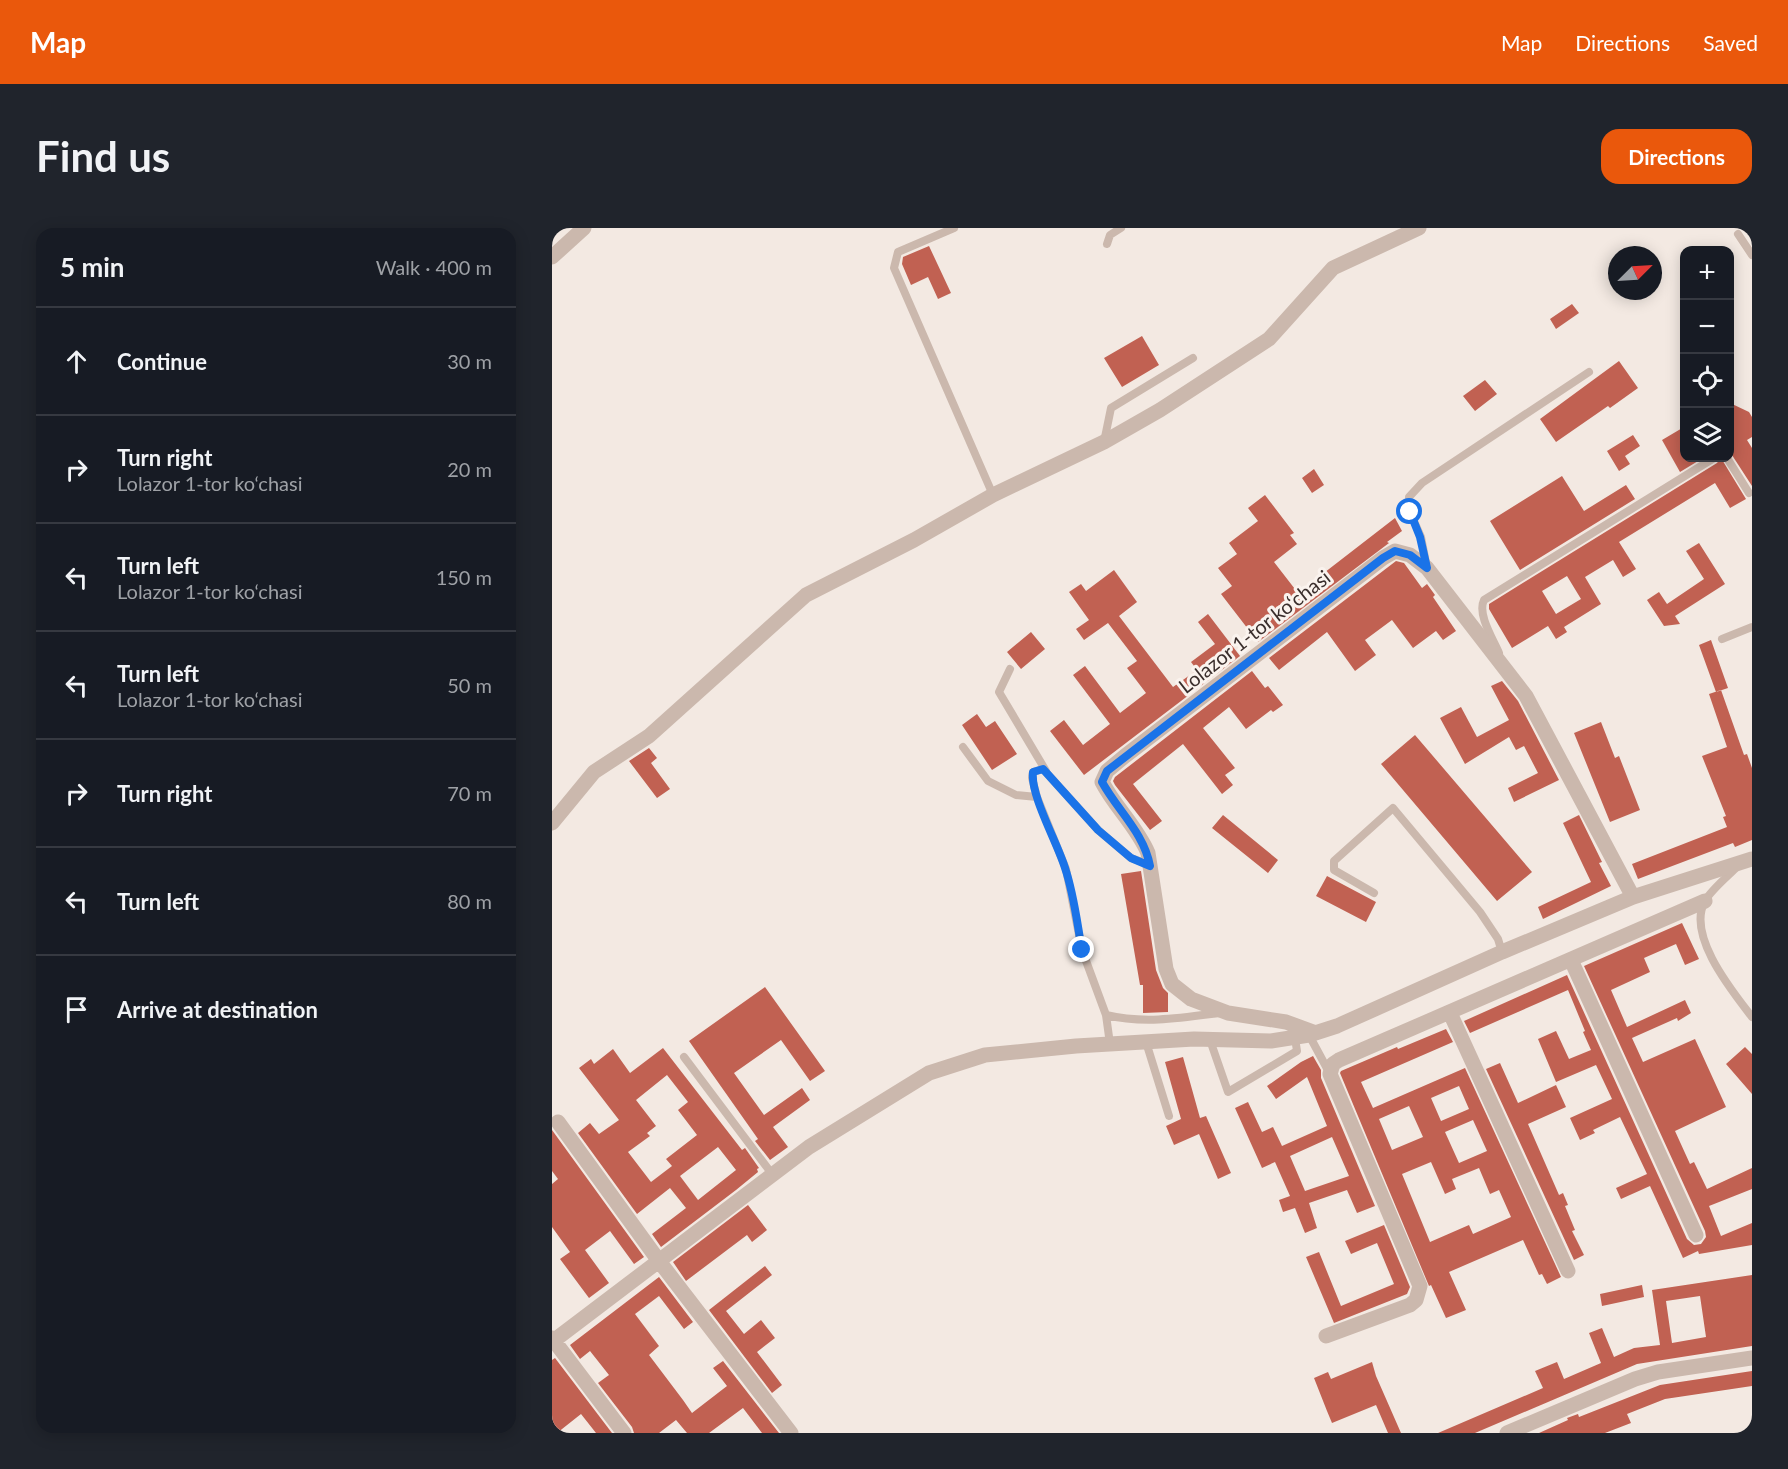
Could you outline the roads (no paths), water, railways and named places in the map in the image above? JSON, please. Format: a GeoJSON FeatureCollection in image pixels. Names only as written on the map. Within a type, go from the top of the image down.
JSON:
{"type":"FeatureCollection","features":[{"type":"Feature","properties":{"kind":"street"},"geometry":{"type":"LineString","coordinates":[[552,256],[584,228]]}},
{"type":"Feature","properties":{"kind":"street"},"geometry":{"type":"LineString","coordinates":[[552,823],[594,772],[649,735],[806,595],[914,540],[993,495],[1104,442],[1160,411],[1269,339],[1333,268],[1419,228]]}},
{"type":"Feature","properties":{"kind":"street","name":"Lolazor 1-tor ko‘chasi"},"geometry":{"type":"LineString","coordinates":[[1307,1035],[1286,1022],[1224,1012],[1191,999],[1172,984],[1166,969],[1148,853],[1142,839],[1109,796],[1102,782],[1107,771],[1395,551],[1410,555],[1427,568],[1526,696],[1633,897]]}},
{"type":"Feature","properties":{"kind":"street"},"geometry":{"type":"LineString","coordinates":[[624,1433],[553,1340],[809,1147],[929,1073],[985,1055],[1146,1042],[1271,1041],[1307,1035],[1337,1026],[1502,952],[1633,897],[1745,861]]}},
{"type":"Feature","properties":{"kind":"street"},"geometry":{"type":"LineString","coordinates":[[1326,1336],[1410,1305],[1416,1300],[1420,1286],[1330,1074],[1333,1064],[1705,901]]}},
{"type":"Feature","properties":{"kind":"street"},"geometry":{"type":"LineString","coordinates":[[1571,960],[1696,1234]]}},
{"type":"Feature","properties":{"kind":"street"},"geometry":{"type":"LineString","coordinates":[[1449,1013],[1568,1271]]}},
{"type":"Feature","properties":{"kind":"street"},"geometry":{"type":"LineString","coordinates":[[558,1122],[659,1261],[791,1433]]}},
{"type":"Feature","properties":{"kind":"street"},"geometry":{"type":"LineString","coordinates":[[1507,1433],[1658,1372],[1752,1358]]}},
{"type":"Feature","properties":{"kind":"lane"},"geometry":{"type":"LineString","coordinates":[[954,228],[898,252],[894,268],[993,495]]}},
{"type":"Feature","properties":{"kind":"lane"},"geometry":{"type":"LineString","coordinates":[[1107,244],[1110,234],[1121,228]]}},
{"type":"Feature","properties":{"kind":"lane"},"geometry":{"type":"LineString","coordinates":[[1738,234],[1752,255]]}},
{"type":"Feature","properties":{"kind":"lane"},"geometry":{"type":"LineString","coordinates":[[1104,442],[1112,408],[1193,358]]}},
{"type":"Feature","properties":{"kind":"lane"},"geometry":{"type":"LineString","coordinates":[[1427,568],[1420,537],[1410,512],[1409,497],[1422,483],[1589,372]]}},
{"type":"Feature","properties":{"kind":"lane"},"geometry":{"type":"LineString","coordinates":[[1505,667],[1483,616],[1481,606],[1484,600],[1708,462]]}},
{"type":"Feature","properties":{"kind":"lane"},"geometry":{"type":"LineString","coordinates":[[1730,462],[1749,493]]}},
{"type":"Feature","properties":{"kind":"lane"},"geometry":{"type":"LineString","coordinates":[[1722,639],[1752,627]]}},
{"type":"Feature","properties":{"kind":"lane"},"geometry":{"type":"LineString","coordinates":[[1010,669],[999,692],[1047,772],[1098,830],[1131,858],[1150,866]]}},
{"type":"Feature","properties":{"kind":"lane"},"geometry":{"type":"LineString","coordinates":[[963,747],[988,781],[1016,795],[1037,797]]}},
{"type":"Feature","properties":{"kind":"lane"},"geometry":{"type":"LineString","coordinates":[[1047,772],[1043,769],[1033,772],[1032,778],[1037,797],[1066,869],[1082,950],[1106,1016],[1110,1044]]}},
{"type":"Feature","properties":{"kind":"lane"},"geometry":{"type":"LineString","coordinates":[[1374,893],[1334,870],[1334,861],[1393,808],[1480,912],[1498,939],[1502,952]]}},
{"type":"Feature","properties":{"kind":"lane"},"geometry":{"type":"LineString","coordinates":[[1745,861],[1705,901],[1701,933],[1710,955],[1752,1017]]}},
{"type":"Feature","properties":{"kind":"lane"},"geometry":{"type":"LineString","coordinates":[[1106,1016],[1123,1020],[1167,1020],[1224,1012]]}},
{"type":"Feature","properties":{"kind":"lane"},"geometry":{"type":"LineString","coordinates":[[1210,1040],[1228,1092],[1297,1051],[1307,1035],[1330,1074]]}},
{"type":"Feature","properties":{"kind":"lane"},"geometry":{"type":"LineString","coordinates":[[1146,1042],[1169,1116]]}},
{"type":"Feature","properties":{"kind":"lane"},"geometry":{"type":"LineString","coordinates":[[684,1057],[772,1174]]}}]}
